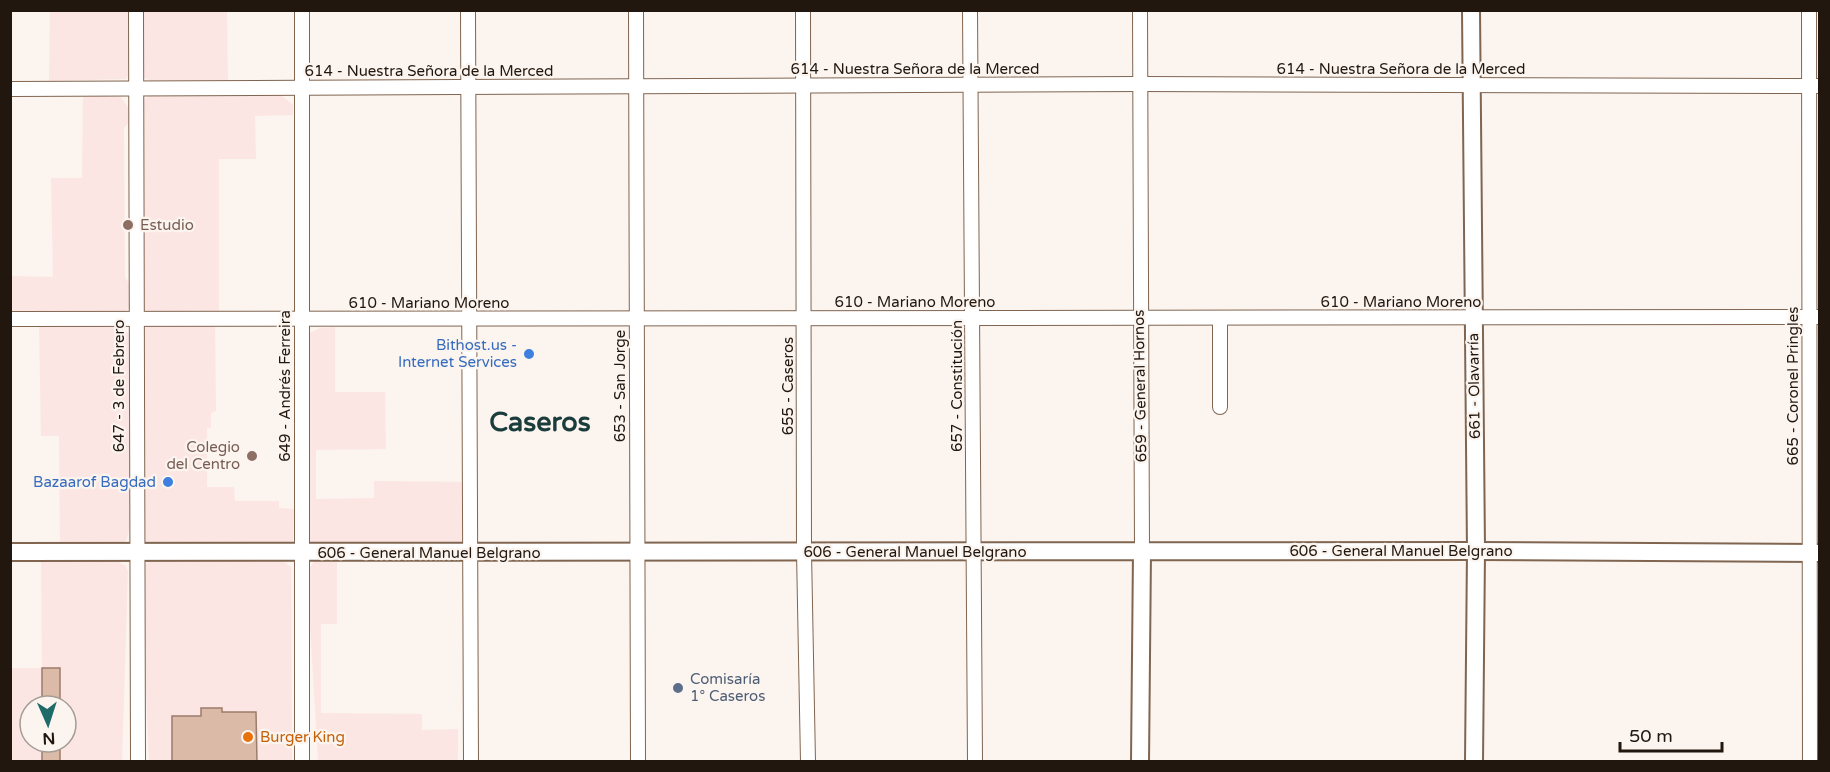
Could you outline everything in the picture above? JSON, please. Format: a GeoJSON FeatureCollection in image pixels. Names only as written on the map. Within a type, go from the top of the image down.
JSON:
{"type":"FeatureCollection","features":[{"type":"Feature","properties":{"kind":"street","name":"647 - 3 de Febrero"},"geometry":{"type":"LineString","coordinates":[[136,10],[135,552],[138,762]]}},
{"type":"Feature","properties":{"kind":"street","name":"649 - Andrés Ferreira"},"geometry":{"type":"LineString","coordinates":[[302,10],[300,553],[302,762]]}},
{"type":"Feature","properties":{"kind":"street"},"geometry":{"type":"LineString","coordinates":[[468,10],[471,762]]}},
{"type":"Feature","properties":{"kind":"street","name":"653 - San Jorge"},"geometry":{"type":"LineString","coordinates":[[636,10],[638,762]]}},
{"type":"Feature","properties":{"kind":"street","name":"655 - Caseros"},"geometry":{"type":"LineString","coordinates":[[803,10],[804,552],[808,762]]}},
{"type":"Feature","properties":{"kind":"street","name":"657 - Constitución"},"geometry":{"type":"LineString","coordinates":[[970,10],[974,320],[975,762]]}},
{"type":"Feature","properties":{"kind":"street","name":"659 - General Hornos"},"geometry":{"type":"LineString","coordinates":[[1140,10],[1139,318],[1142,551],[1140,762]]}},
{"type":"Feature","properties":{"kind":"street","name":"661 - Olavarría"},"geometry":{"type":"LineString","coordinates":[[1472,10],[1476,551],[1474,762]]}},
{"type":"Feature","properties":{"kind":"street","name":"665 - Coronel Pringles"},"geometry":{"type":"LineString","coordinates":[[1809,10],[1814,86],[1815,553],[1810,762]]}},
{"type":"Feature","properties":{"kind":"street","name":"614 - Nuestra Señora de la Merced"},"geometry":{"type":"LineString","coordinates":[[10,89],[1141,84],[1814,86]]}},
{"type":"Feature","properties":{"kind":"street","name":"610 - Mariano Moreno"},"geometry":{"type":"LineString","coordinates":[[10,318],[974,320],[1814,316]]}},
{"type":"Feature","properties":{"kind":"street"},"geometry":{"type":"LineString","coordinates":[[1220,319],[1220,407]]}},
{"type":"Feature","properties":{"kind":"street","name":"606 - General Manuel Belgrano"},"geometry":{"type":"LineString","coordinates":[[10,552],[1476,551],[1815,553]]}},
{"type":"Feature","properties":{"kind":"shaded area"},"geometry":{"type":"Polygon","coordinates":[[[50,11],[128,11],[131,71],[126,79],[49,81],[50,11]]]}},
{"type":"Feature","properties":{"kind":"shaded area"},"geometry":{"type":"Polygon","coordinates":[[[141,11],[227,11],[228,81],[152,82],[143,77],[141,71],[141,11]]]}},
{"type":"Feature","properties":{"kind":"shaded area"},"geometry":{"type":"Polygon","coordinates":[[[152,94],[281,95],[293,105],[293,115],[255,116],[256,159],[219,159],[219,315],[149,314],[140,303],[142,101],[152,94]]]}},
{"type":"Feature","properties":{"kind":"shaded area"},"geometry":{"type":"Polygon","coordinates":[[[83,95],[121,97],[129,109],[130,121],[124,128],[125,278],[130,284],[129,308],[123,314],[11,313],[11,276],[53,277],[51,178],[82,178],[83,95]]]}},
{"type":"Feature","properties":{"kind":"shaded area"},"geometry":{"type":"Polygon","coordinates":[[[39,324],[117,325],[129,334],[130,527],[127,539],[121,546],[60,544],[59,436],[41,436],[39,324]]]}},
{"type":"Feature","properties":{"kind":"shaded area"},"geometry":{"type":"Polygon","coordinates":[[[155,324],[215,325],[216,411],[211,413],[211,428],[207,428],[207,487],[234,487],[235,501],[279,501],[279,508],[294,509],[293,544],[146,546],[142,542],[142,333],[146,327],[155,324]]]}},
{"type":"Feature","properties":{"kind":"shaded area"},"geometry":{"type":"Polygon","coordinates":[[[335,327],[335,392],[385,392],[386,449],[316,450],[316,499],[374,498],[374,481],[467,482],[466,540],[462,543],[315,544],[308,539],[308,334],[320,328],[335,327]]]}},
{"type":"Feature","properties":{"kind":"shaded area"},"geometry":{"type":"Polygon","coordinates":[[[41,559],[115,560],[126,566],[128,572],[122,761],[11,761],[10,668],[42,668],[41,559]]]}},
{"type":"Feature","properties":{"kind":"shaded area"},"geometry":{"type":"Polygon","coordinates":[[[150,559],[283,561],[291,567],[292,761],[149,761],[141,572],[150,559]]]}},
{"type":"Feature","properties":{"kind":"shaded area"},"geometry":{"type":"Polygon","coordinates":[[[337,559],[337,624],[321,624],[321,713],[422,714],[422,730],[458,729],[458,761],[318,761],[307,572],[315,560],[337,559]]]}},
{"type":"Feature","properties":{"kind":"building"},"geometry":{"type":"Polygon","coordinates":[[[42,668],[60,668],[60,694],[42,694],[42,668]]]}},
{"type":"Feature","properties":{"kind":"building"},"geometry":{"type":"Polygon","coordinates":[[[201,708],[222,708],[222,712],[256,712],[257,762],[172,762],[172,716],[201,716],[201,708]]]}},
{"type":"Feature","properties":{"kind":"building"},"geometry":{"type":"Polygon","coordinates":[[[42,754],[60,754],[60,762],[42,762],[42,754]]]}},
{"type":"Feature","properties":{"kind":"place","name":"Estudio"},"geometry":{"type":"Point","coordinates":[128,225]}},
{"type":"Feature","properties":{"kind":"place","name":"Bithost.us - Internet Services"},"geometry":{"type":"Point","coordinates":[529,354]}},
{"type":"Feature","properties":{"kind":"place","name":"Colegio del Centro"},"geometry":{"type":"Point","coordinates":[252,456]}},
{"type":"Feature","properties":{"kind":"place","name":"Bazaarof Bagdad"},"geometry":{"type":"Point","coordinates":[168,482]}},
{"type":"Feature","properties":{"kind":"place","name":"Comisaría 1° Caseros"},"geometry":{"type":"Point","coordinates":[678,688]}},
{"type":"Feature","properties":{"kind":"place","name":"Burger King"},"geometry":{"type":"Point","coordinates":[248,737]}},
{"type":"Feature","properties":{"kind":"district","name":"Caseros"},"geometry":{"type":"Point","coordinates":[540,422]}}]}
